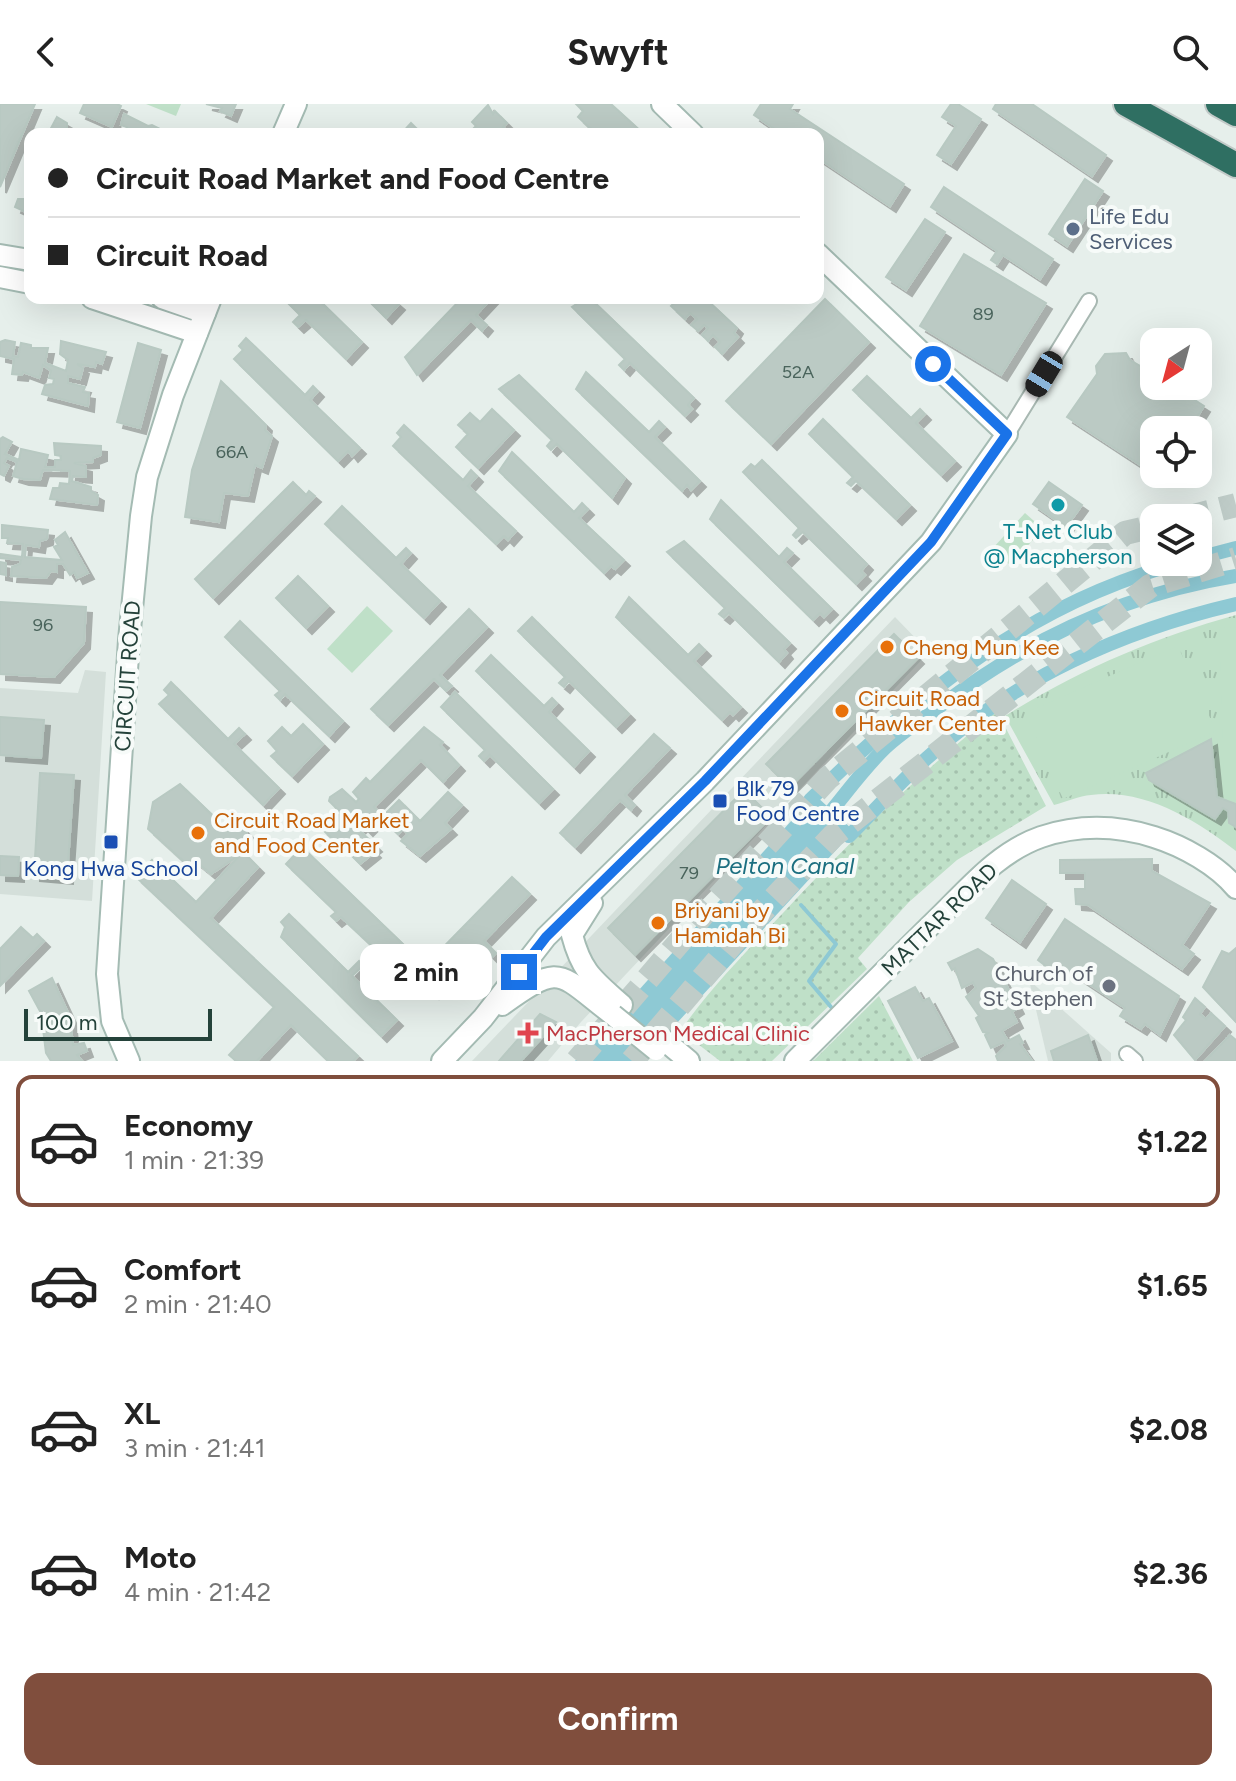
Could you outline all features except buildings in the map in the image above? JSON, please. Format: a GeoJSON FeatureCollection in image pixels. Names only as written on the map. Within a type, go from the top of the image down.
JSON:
{"type":"FeatureCollection","features":[{"type":"Feature","properties":{"kind":"highway"},"geometry":{"type":"LineString","coordinates":[[1126,104],[1236,165]]}},
{"type":"Feature","properties":{"kind":"highway"},"geometry":{"type":"LineString","coordinates":[[1218,104],[1236,114]]}},
{"type":"Feature","properties":{"kind":"street"},"geometry":{"type":"LineString","coordinates":[[286,128],[296,104]]}},
{"type":"Feature","properties":{"kind":"street"},"geometry":{"type":"LineString","coordinates":[[662,104],[687,128]]}},
{"type":"Feature","properties":{"kind":"street"},"geometry":{"type":"LineString","coordinates":[[0,255],[24,259]]}},
{"type":"Feature","properties":{"kind":"street"},"geometry":{"type":"LineString","coordinates":[[824,260],[1007,434]]}},
{"type":"Feature","properties":{"kind":"street"},"geometry":{"type":"LineString","coordinates":[[0,277],[24,282]]}},
{"type":"Feature","properties":{"kind":"street"},"geometry":{"type":"LineString","coordinates":[[442,1061],[483,1018],[546,937],[610,877],[931,542],[1007,434],[1089,301]]}},
{"type":"Feature","properties":{"kind":"street"},"geometry":{"type":"LineString","coordinates":[[110,304],[197,333]]}},
{"type":"Feature","properties":{"kind":"street","name":"CIRCUIT ROAD"},"geometry":{"type":"LineString","coordinates":[[129,1061],[112,1021],[107,974],[129,640],[147,477],[208,305]]}},
{"type":"Feature","properties":{"kind":"street","name":"MATTAR ROAD"},"geometry":{"type":"LineString","coordinates":[[795,1061],[973,883],[1013,850],[1040,837],[1073,829],[1111,826],[1136,831],[1167,841],[1197,856],[1236,888]]}},
{"type":"Feature","properties":{"kind":"street"},"geometry":{"type":"LineString","coordinates":[[610,877],[572,935],[581,966],[617,1010],[663,1050],[689,1061]]}},
{"type":"Feature","properties":{"kind":"street"},"geometry":{"type":"LineString","coordinates":[[483,1018],[532,983],[551,976],[571,983],[617,1010]]}},
{"type":"Feature","properties":{"kind":"shaded area"},"geometry":{"type":"Polygon","coordinates":[[[895,617],[929,652],[581,1022],[548,1061],[472,1061],[895,617]]]}},
{"type":"Feature","properties":{"kind":"shaded area"},"geometry":{"type":"Polygon","coordinates":[[[85,670],[106,672],[92,901],[0,894],[0,688],[78,693],[85,670]]]}},
{"type":"Feature","properties":{"kind":"shaded area"},"geometry":{"type":"Polygon","coordinates":[[[1029,980],[1111,1053],[1111,1061],[1048,1061],[1029,980]]]}},
{"type":"Feature","properties":{"kind":"green space"},"geometry":{"type":"Polygon","coordinates":[[[146,104],[181,104],[176,116],[146,104]]]}},
{"type":"Feature","properties":{"kind":"green space"},"geometry":{"type":"Polygon","coordinates":[[[1025,513],[1043,529],[1010,565],[992,549],[1025,513]]]}},
{"type":"Feature","properties":{"kind":"green space"},"geometry":{"type":"Polygon","coordinates":[[[367,606],[393,631],[352,673],[327,649],[367,606]]]}},
{"type":"Feature","properties":{"kind":"green space"},"geometry":{"type":"Polygon","coordinates":[[[1236,615],[1236,851],[1187,818],[1150,801],[1111,794],[1091,795],[1054,805],[1005,716],[1117,657],[1236,615]]]}},
{"type":"Feature","properties":{"kind":"green space"},"geometry":{"type":"Polygon","coordinates":[[[1236,627],[1236,796],[1224,796],[1219,628],[1236,627]]]}},
{"type":"Feature","properties":{"kind":"green space"},"geometry":{"type":"Polygon","coordinates":[[[1178,646],[1216,731],[1063,799],[1025,713],[1178,646]]]}},
{"type":"Feature","properties":{"kind":"green space"},"geometry":{"type":"Polygon","coordinates":[[[997,711],[1046,806],[957,860],[909,902],[858,958],[867,969],[772,1061],[720,1061],[690,1038],[694,1032],[686,1023],[745,953],[887,808],[997,711]]]}},
{"type":"Feature","properties":{"kind":"green space"},"geometry":{"type":"Polygon","coordinates":[[[879,996],[913,1061],[813,1061],[879,996]]]}},
{"type":"Feature","properties":{"kind":"water","name":"Pelton Canal"},"geometry":{"type":"Polygon","coordinates":[[[810,800],[849,836],[642,1061],[575,1061],[810,800]]]}},
{"type":"Feature","properties":{"kind":"waterway","name":"Pelton Canal"},"geometry":{"type":"LineString","coordinates":[[1212,554],[1236,548]]}},
{"type":"Feature","properties":{"kind":"waterway","name":"Pelton Canal"},"geometry":{"type":"LineString","coordinates":[[1140,575],[1077,601],[1028,626],[981,656],[893,724],[810,800],[849,836],[917,767],[960,730],[1033,681],[1112,643],[1236,604]]}},
{"type":"Feature","properties":{"kind":"waterway","name":"Pelton Canal"},"geometry":{"type":"LineString","coordinates":[[822,822],[891,742],[1007,660],[1117,607],[1155,594],[1236,576]]}},
{"type":"Feature","properties":{"kind":"waterway"},"geometry":{"type":"LineString","coordinates":[[801,905],[836,944],[809,981],[831,1007]]}},
{"type":"Feature","properties":{"kind":"tunnel"},"geometry":{"type":"LineString","coordinates":[[1212,511],[1236,505]]}},
{"type":"Feature","properties":{"kind":"tunnel"},"geometry":{"type":"LineString","coordinates":[[577,1061],[706,911],[828,778],[1125,533],[1140,529]]}},
{"type":"Feature","properties":{"kind":"tunnel"},"geometry":{"type":"LineString","coordinates":[[632,1061],[737,938],[833,836],[1150,586],[1236,559]]}},
{"type":"Feature","properties":{"kind":"place","name":"Life Edu Services"},"geometry":{"type":"Point","coordinates":[1073,229]}},
{"type":"Feature","properties":{"kind":"place","name":"T-Net Club @ Macpherson"},"geometry":{"type":"Point","coordinates":[1058,505]}},
{"type":"Feature","properties":{"kind":"place","name":"Cheng Mun Kee"},"geometry":{"type":"Point","coordinates":[887,647]}},
{"type":"Feature","properties":{"kind":"place","name":"Circuit Road Hawker Center"},"geometry":{"type":"Point","coordinates":[842,711]}},
{"type":"Feature","properties":{"kind":"place","name":"Blk 79 Food Centre"},"geometry":{"type":"Point","coordinates":[720,801]}},
{"type":"Feature","properties":{"kind":"place","name":"Circuit Road Market and Food Center"},"geometry":{"type":"Point","coordinates":[198,833]}},
{"type":"Feature","properties":{"kind":"place","name":"Kong Hwa School"},"geometry":{"type":"Point","coordinates":[111,842]}},
{"type":"Feature","properties":{"kind":"place","name":"Briyani by Hamidah Bi"},"geometry":{"type":"Point","coordinates":[658,923]}},
{"type":"Feature","properties":{"kind":"place","name":"Church of St Stephen"},"geometry":{"type":"Point","coordinates":[1109,986]}},
{"type":"Feature","properties":{"kind":"place","name":"MacPherson Medical Clinic"},"geometry":{"type":"Point","coordinates":[528,1033]}},
{"type":"Feature","properties":{"kind":"route"},"geometry":{"type":"LineString","coordinates":[[519,972],[546,937],[705,781],[757,722],[931,542],[1007,434],[933,364]]}}]}
